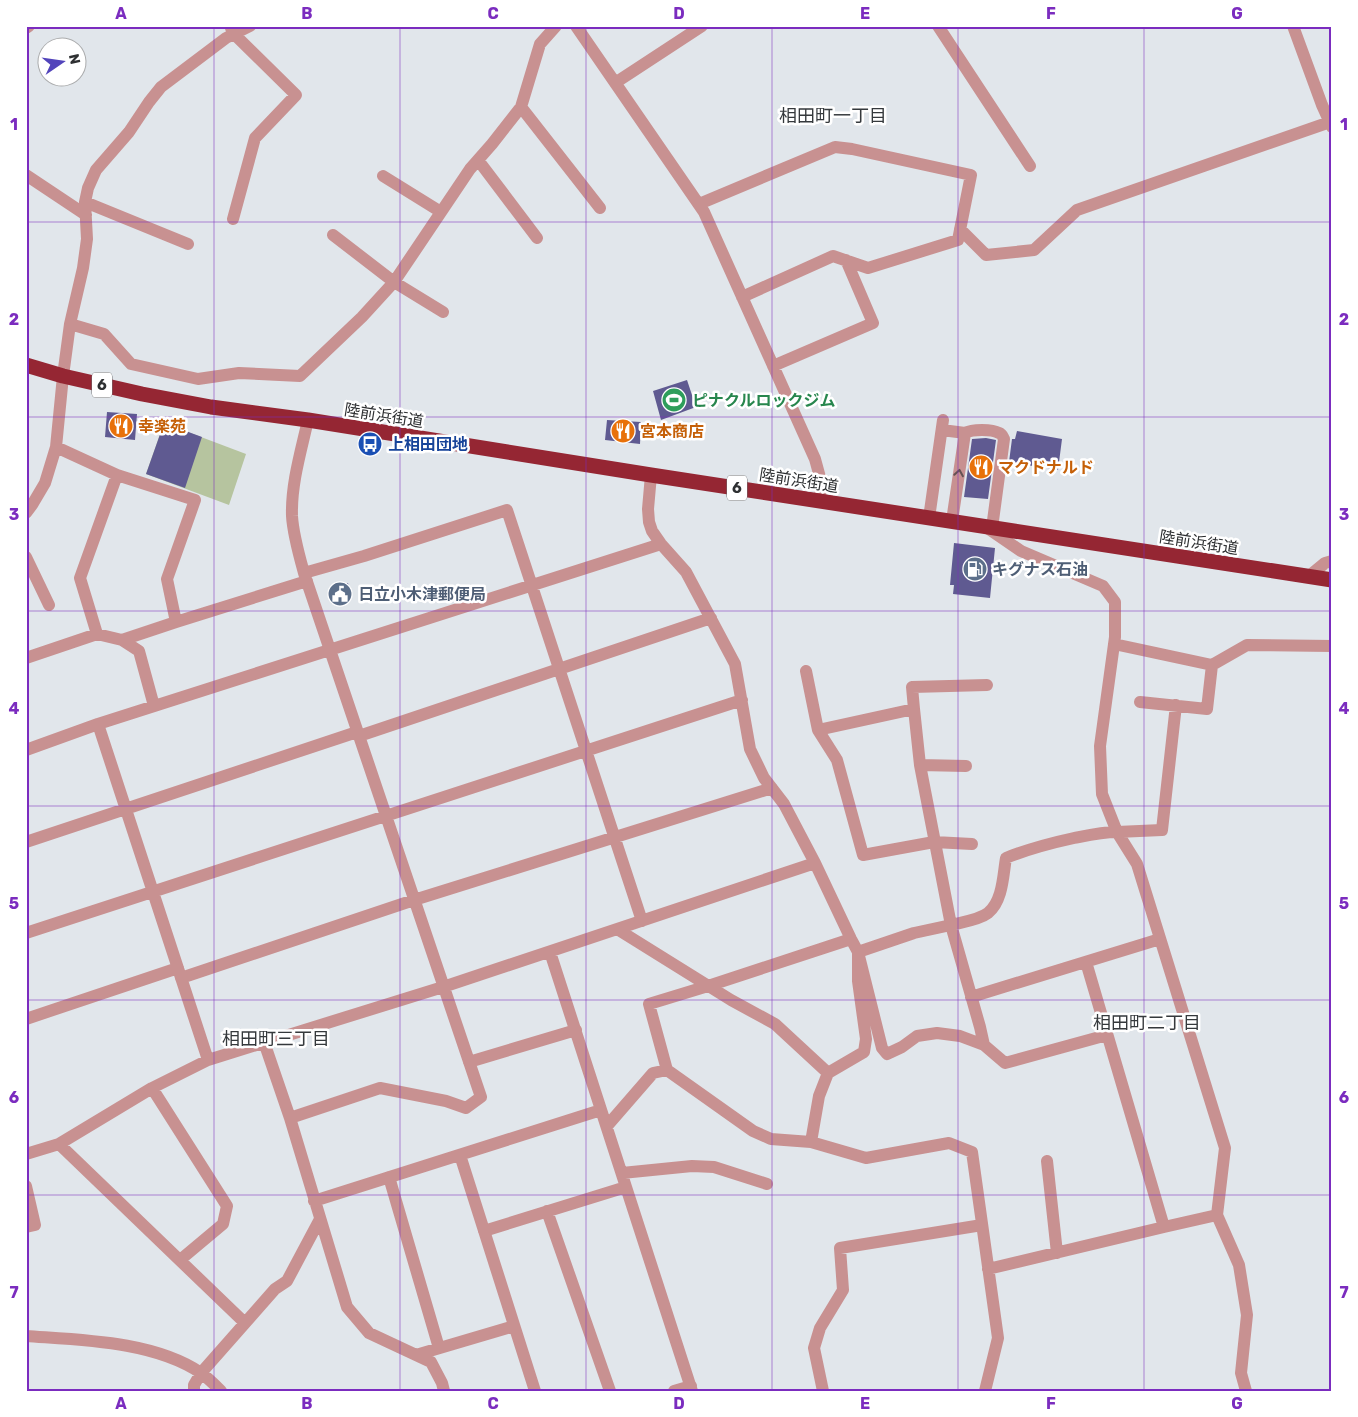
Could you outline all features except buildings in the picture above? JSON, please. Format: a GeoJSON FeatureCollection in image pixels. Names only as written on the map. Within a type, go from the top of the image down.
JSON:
{"type":"FeatureCollection","features":[{"type":"Feature","properties":{"kind":"highway","name":"陸前浜街道"},"geometry":{"type":"LineString","coordinates":[[26,365],[63,376],[142,394],[211,407],[308,420],[1332,580]]}},
{"type":"Feature","properties":{"kind":"street"},"geometry":{"type":"LineString","coordinates":[[26,513],[46,483],[56,447],[70,324],[87,239],[85,208],[88,188],[96,170],[129,132],[161,87],[226,38],[232,30],[250,26]]}},
{"type":"Feature","properties":{"kind":"street"},"geometry":{"type":"LineString","coordinates":[[70,324],[104,334],[131,364],[198,380],[239,373],[300,376],[394,282],[470,169],[521,106],[540,44],[556,26]]}},
{"type":"Feature","properties":{"kind":"street"},"geometry":{"type":"LineString","coordinates":[[576,26],[704,212],[815,459],[821,480],[820,501]]}},
{"type":"Feature","properties":{"kind":"street"},"geometry":{"type":"LineString","coordinates":[[615,83],[702,26]]}},
{"type":"Feature","properties":{"kind":"street"},"geometry":{"type":"LineString","coordinates":[[938,26],[1030,166]]}},
{"type":"Feature","properties":{"kind":"street"},"geometry":{"type":"LineString","coordinates":[[960,229],[986,255],[1034,250],[1077,210],[1331,125],[1293,26]]}},
{"type":"Feature","properties":{"kind":"street"},"geometry":{"type":"LineString","coordinates":[[232,30],[296,96],[256,138],[233,219]]}},
{"type":"Feature","properties":{"kind":"street"},"geometry":{"type":"LineString","coordinates":[[521,106],[600,208]]}},
{"type":"Feature","properties":{"kind":"street"},"geometry":{"type":"LineString","coordinates":[[699,204],[834,147],[852,148],[971,175],[958,240],[868,268],[834,256],[742,297]]}},
{"type":"Feature","properties":{"kind":"street"},"geometry":{"type":"LineString","coordinates":[[478,160],[537,238]]}},
{"type":"Feature","properties":{"kind":"street"},"geometry":{"type":"LineString","coordinates":[[26,175],[85,208],[188,244]]}},
{"type":"Feature","properties":{"kind":"street"},"geometry":{"type":"LineString","coordinates":[[383,176],[441,212]]}},
{"type":"Feature","properties":{"kind":"street"},"geometry":{"type":"LineString","coordinates":[[333,235],[394,282],[442,312]]}},
{"type":"Feature","properties":{"kind":"street"},"geometry":{"type":"LineString","coordinates":[[773,366],[873,322],[846,260]]}},
{"type":"Feature","properties":{"kind":"street"},"geometry":{"type":"LineString","coordinates":[[290,1118],[380,1088],[446,1101],[466,1108],[481,1097],[305,577],[292,517],[293,497],[308,420]]}},
{"type":"Feature","properties":{"kind":"street"},"geometry":{"type":"LineString","coordinates":[[929,518],[942,425],[965,433],[971,430],[996,431],[1004,439],[989,527],[1021,551],[1103,586],[1115,602],[1114,644],[1100,746],[1102,794],[1117,832],[1137,864],[1225,1148],[1217,1215],[1239,1266],[1247,1315],[1241,1373],[1246,1391]]}},
{"type":"Feature","properties":{"kind":"street"},"geometry":{"type":"LineString","coordinates":[[952,521],[965,433]]}},
{"type":"Feature","properties":{"kind":"street"},"geometry":{"type":"LineString","coordinates":[[56,447],[117,475],[195,500],[166,579],[176,622]]}},
{"type":"Feature","properties":{"kind":"street"},"geometry":{"type":"LineString","coordinates":[[97,634],[80,578],[117,475]]}},
{"type":"Feature","properties":{"kind":"street"},"geometry":{"type":"LineString","coordinates":[[651,475],[648,509],[652,531],[686,572],[735,664],[750,749],[764,778],[784,804],[858,952],[882,1048],[887,1054],[902,1047],[917,1036],[937,1033],[960,1036],[984,1045],[1005,1063],[1107,1035]]}},
{"type":"Feature","properties":{"kind":"street"},"geometry":{"type":"LineString","coordinates":[[122,640],[364,556],[507,510],[642,921]]}},
{"type":"Feature","properties":{"kind":"street"},"geometry":{"type":"LineString","coordinates":[[26,750],[98,724],[661,544]]}},
{"type":"Feature","properties":{"kind":"street"},"geometry":{"type":"LineString","coordinates":[[26,556],[49,605]]}},
{"type":"Feature","properties":{"kind":"street"},"geometry":{"type":"LineString","coordinates":[[1308,577],[1325,563],[1332,561]]}},
{"type":"Feature","properties":{"kind":"street"},"geometry":{"type":"LineString","coordinates":[[26,842],[126,808],[560,669],[710,618]]}},
{"type":"Feature","properties":{"kind":"street"},"geometry":{"type":"LineString","coordinates":[[26,658],[97,634],[122,640],[139,651],[154,706]]}},
{"type":"Feature","properties":{"kind":"street"},"geometry":{"type":"LineString","coordinates":[[1114,644],[1212,665],[1247,645],[1332,646]]}},
{"type":"Feature","properties":{"kind":"street"},"geometry":{"type":"LineString","coordinates":[[1140,702],[1207,709],[1212,665]]}},
{"type":"Feature","properties":{"kind":"street"},"geometry":{"type":"LineString","coordinates":[[806,671],[818,730],[837,760],[863,855],[934,842],[972,844]]}},
{"type":"Feature","properties":{"kind":"street"},"geometry":{"type":"LineString","coordinates":[[984,1045],[951,925],[934,842],[920,765],[912,687],[986,685]]}},
{"type":"Feature","properties":{"kind":"street"},"geometry":{"type":"LineString","coordinates":[[26,933],[742,700]]}},
{"type":"Feature","properties":{"kind":"street"},"geometry":{"type":"LineString","coordinates":[[858,952],[914,933],[980,917],[989,912],[999,897],[1006,858],[1017,853],[1104,832],[1162,830],[1176,705]]}},
{"type":"Feature","properties":{"kind":"street"},"geometry":{"type":"LineString","coordinates":[[818,730],[914,709]]}},
{"type":"Feature","properties":{"kind":"street"},"geometry":{"type":"LineString","coordinates":[[98,724],[208,1060]]}},
{"type":"Feature","properties":{"kind":"street"},"geometry":{"type":"LineString","coordinates":[[920,765],[966,766]]}},
{"type":"Feature","properties":{"kind":"street"},"geometry":{"type":"LineString","coordinates":[[26,1019],[180,973],[772,788]]}},
{"type":"Feature","properties":{"kind":"street"},"geometry":{"type":"LineString","coordinates":[[26,1154],[60,1144],[152,1088],[208,1060],[444,987],[815,863]]}},
{"type":"Feature","properties":{"kind":"street"},"geometry":{"type":"LineString","coordinates":[[617,929],[708,986],[775,1024],[828,1073]]}},
{"type":"Feature","properties":{"kind":"street"},"geometry":{"type":"LineString","coordinates":[[851,939],[649,1004],[667,1070],[753,1131],[771,1140],[811,1142],[866,1158],[950,1143],[972,1152],[998,1338],[985,1391]]}},
{"type":"Feature","properties":{"kind":"street"},"geometry":{"type":"LineString","coordinates":[[971,997],[1160,940]]}},
{"type":"Feature","properties":{"kind":"street"},"geometry":{"type":"LineString","coordinates":[[550,952],[692,1388],[674,1391]]}},
{"type":"Feature","properties":{"kind":"street"},"geometry":{"type":"LineString","coordinates":[[811,1142],[819,1096],[828,1073],[864,1052],[866,1038],[858,981],[858,952]]}},
{"type":"Feature","properties":{"kind":"street"},"geometry":{"type":"LineString","coordinates":[[1086,962],[1164,1228]]}},
{"type":"Feature","properties":{"kind":"street"},"geometry":{"type":"LineString","coordinates":[[469,1062],[576,1030]]}},
{"type":"Feature","properties":{"kind":"street"},"geometry":{"type":"LineString","coordinates":[[264,1042],[290,1118],[347,1307],[369,1333],[431,1362],[444,1391]]}},
{"type":"Feature","properties":{"kind":"street"},"geometry":{"type":"LineString","coordinates":[[607,1126],[653,1073],[667,1070]]}},
{"type":"Feature","properties":{"kind":"street"},"geometry":{"type":"LineString","coordinates":[[152,1088],[227,1206],[223,1224],[180,1260]]}},
{"type":"Feature","properties":{"kind":"street"},"geometry":{"type":"LineString","coordinates":[[314,1201],[601,1110]]}},
{"type":"Feature","properties":{"kind":"street"},"geometry":{"type":"LineString","coordinates":[[60,1144],[245,1323]]}},
{"type":"Feature","properties":{"kind":"street"},"geometry":{"type":"LineString","coordinates":[[460,1155],[535,1391]]}},
{"type":"Feature","properties":{"kind":"street"},"geometry":{"type":"LineString","coordinates":[[1047,1161],[1057,1253]]}},
{"type":"Feature","properties":{"kind":"street"},"geometry":{"type":"LineString","coordinates":[[622,1173],[692,1166],[714,1167],[767,1184]]}},
{"type":"Feature","properties":{"kind":"street"},"geometry":{"type":"LineString","coordinates":[[389,1177],[439,1348]]}},
{"type":"Feature","properties":{"kind":"street"},"geometry":{"type":"LineString","coordinates":[[26,1186],[35,1225],[26,1227]]}},
{"type":"Feature","properties":{"kind":"street"},"geometry":{"type":"LineString","coordinates":[[484,1231],[626,1187]]}},
{"type":"Feature","properties":{"kind":"street"},"geometry":{"type":"LineString","coordinates":[[547,1211],[610,1391]]}},
{"type":"Feature","properties":{"kind":"street"},"geometry":{"type":"LineString","coordinates":[[988,1269],[1217,1215]]}},
{"type":"Feature","properties":{"kind":"street"},"geometry":{"type":"LineString","coordinates":[[194,1391],[194,1385],[201,1373],[276,1289],[287,1282],[320,1219]]}},
{"type":"Feature","properties":{"kind":"street"},"geometry":{"type":"LineString","coordinates":[[823,1391],[814,1348],[820,1328],[843,1290],[840,1248],[982,1225]]}},
{"type":"Feature","properties":{"kind":"street"},"geometry":{"type":"LineString","coordinates":[[416,1355],[514,1326]]}},
{"type":"Feature","properties":{"kind":"street"},"geometry":{"type":"LineString","coordinates":[[26,1336],[126,1345],[174,1359],[201,1373],[222,1391]]}},
{"type":"Feature","properties":{"kind":"green space"},"geometry":{"type":"Polygon","coordinates":[[[164,423],[246,454],[229,505],[146,474],[164,423]]]}},
{"type":"Feature","properties":{"kind":"place","name":"ピナクルロックジム"},"geometry":{"type":"Point","coordinates":[674,400]}},
{"type":"Feature","properties":{"kind":"place","name":"幸楽苑"},"geometry":{"type":"Point","coordinates":[121,426]}},
{"type":"Feature","properties":{"kind":"place","name":"宮本商店"},"geometry":{"type":"Point","coordinates":[623,431]}},
{"type":"Feature","properties":{"kind":"place","name":"上相田団地"},"geometry":{"type":"Point","coordinates":[370,444]}},
{"type":"Feature","properties":{"kind":"place","name":"マクドナルド"},"geometry":{"type":"Point","coordinates":[981,467]}},
{"type":"Feature","properties":{"kind":"place","name":"キグナス石油"},"geometry":{"type":"Point","coordinates":[975,569]}},
{"type":"Feature","properties":{"kind":"place","name":"日立小木津郵便局"},"geometry":{"type":"Point","coordinates":[340,594]}},
{"type":"Feature","properties":{"kind":"district","name":"相田町一丁目"},"geometry":{"type":"Point","coordinates":[833,116]}},
{"type":"Feature","properties":{"kind":"district","name":"相田町二丁目"},"geometry":{"type":"Point","coordinates":[1147,1023]}},
{"type":"Feature","properties":{"kind":"district","name":"相田町三丁目"},"geometry":{"type":"Point","coordinates":[276,1039]}}]}
